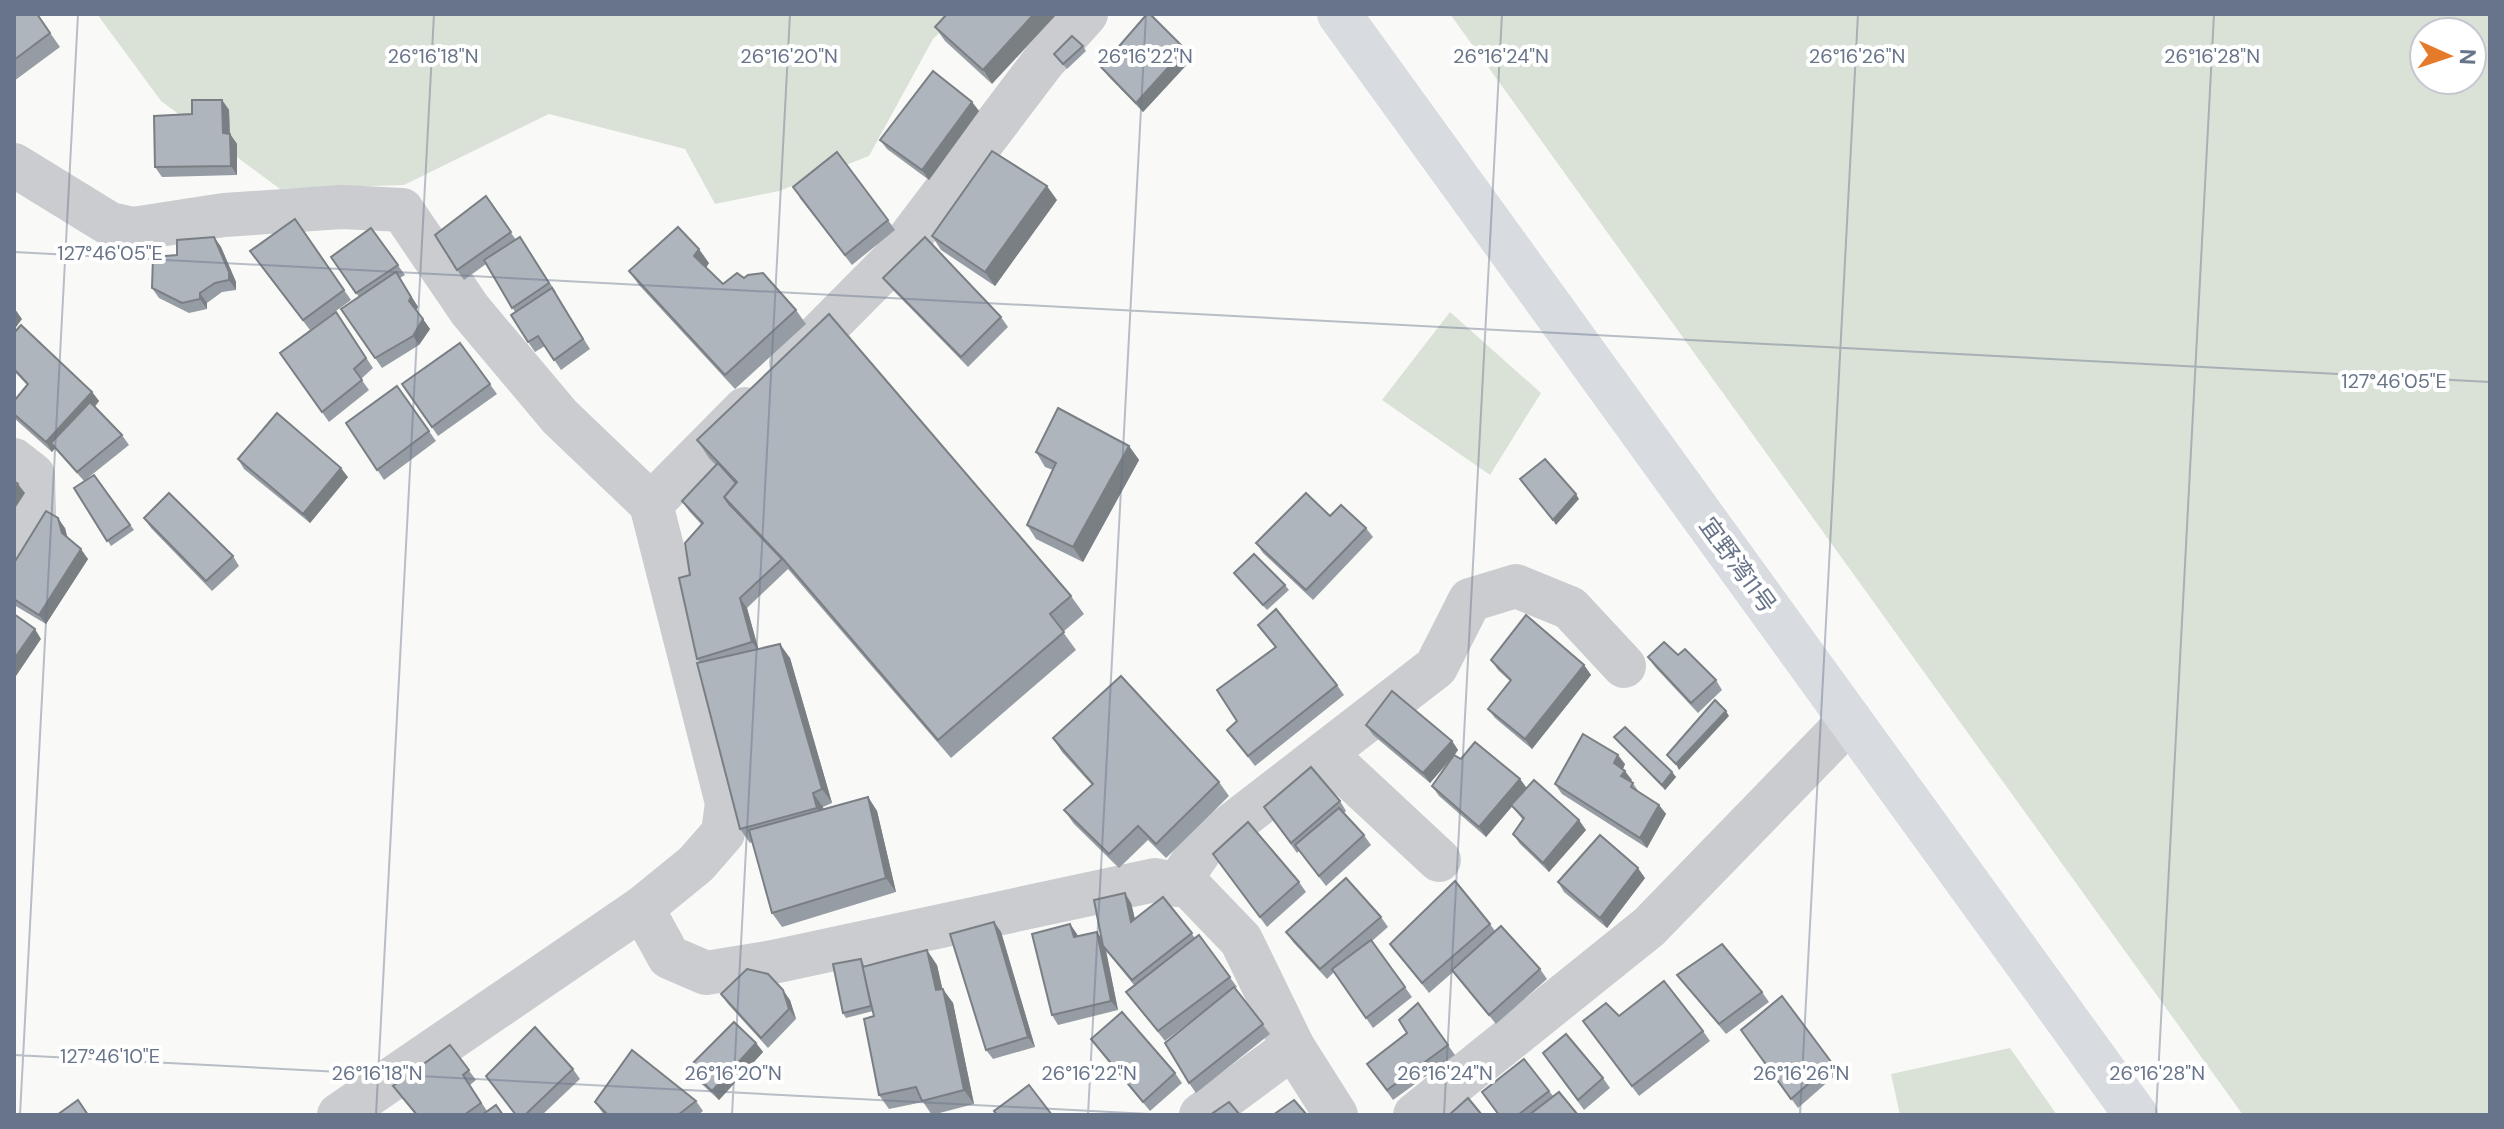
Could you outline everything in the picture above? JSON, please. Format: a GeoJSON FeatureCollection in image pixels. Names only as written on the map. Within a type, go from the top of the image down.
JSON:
{"type":"FeatureCollection","features":[{"type":"Feature","properties":{"kind":"street"},"geometry":{"type":"LineString","coordinates":[[651,504],[893,260],[1043,62],[1086,14]]}},
{"type":"Feature","properties":{"kind":"street","name":"宜野湾11号"},"geometry":{"type":"LineString","coordinates":[[1339,14],[2136,1115]]}},
{"type":"Feature","properties":{"kind":"street"},"geometry":{"type":"LineString","coordinates":[[14,165],[110,224],[133,229],[224,215],[342,207],[402,210],[470,310],[560,417],[651,504],[727,803],[723,833],[696,864],[642,908],[339,1115]]}},
{"type":"Feature","properties":{"kind":"street"},"geometry":{"type":"LineString","coordinates":[[14,460],[33,475],[34,513],[14,541]]}},
{"type":"Feature","properties":{"kind":"street"},"geometry":{"type":"LineString","coordinates":[[1177,885],[1202,848],[1436,667],[1470,600],[1516,586],[1570,608],[1624,666]]}},
{"type":"Feature","properties":{"kind":"street"},"geometry":{"type":"LineString","coordinates":[[1415,1115],[1649,927],[1850,720]]}},
{"type":"Feature","properties":{"kind":"street"},"geometry":{"type":"LineString","coordinates":[[1325,754],[1439,860]]}},
{"type":"Feature","properties":{"kind":"street"},"geometry":{"type":"LineString","coordinates":[[642,908],[669,957],[706,973],[773,962],[1155,880],[1190,887],[1241,940],[1293,1047],[1336,1115]]}},
{"type":"Feature","properties":{"kind":"street"},"geometry":{"type":"LineString","coordinates":[[1201,1115],[1293,1047]]}},
{"type":"Feature","properties":{"kind":"shaded area"},"geometry":{"type":"Polygon","coordinates":[[[97,14],[960,14],[933,39],[869,156],[779,191],[715,204],[685,149],[549,114],[404,185],[280,189],[161,101],[97,14]]]}},
{"type":"Feature","properties":{"kind":"shaded area"},"geometry":{"type":"Polygon","coordinates":[[[1450,14],[2490,14],[2490,1115],[2243,1115],[1450,14]]]}},
{"type":"Feature","properties":{"kind":"shaded area"},"geometry":{"type":"Polygon","coordinates":[[[1450,312],[1541,393],[1490,475],[1382,400],[1450,312]]]}},
{"type":"Feature","properties":{"kind":"shaded area"},"geometry":{"type":"Polygon","coordinates":[[[2010,1048],[2057,1115],[1900,1115],[1891,1074],[2010,1048]]]}},
{"type":"Feature","properties":{"kind":"building"},"geometry":{"type":"Polygon","coordinates":[[[14,14],[37,14],[50,33],[14,60],[14,14]]]}},
{"type":"Feature","properties":{"kind":"building"},"geometry":{"type":"Polygon","coordinates":[[[947,14],[1034,14],[983,70],[935,27],[947,14]]]}},
{"type":"Feature","properties":{"kind":"building"},"geometry":{"type":"Polygon","coordinates":[[[1147,14],[1185,49],[1136,103],[1101,67],[1147,14]]]}},
{"type":"Feature","properties":{"kind":"building"},"geometry":{"type":"Polygon","coordinates":[[[1072,36],[1083,46],[1063,64],[1054,54],[1072,36]]]}},
{"type":"Feature","properties":{"kind":"building"},"geometry":{"type":"Polygon","coordinates":[[[933,71],[972,102],[922,170],[880,140],[933,71]]]}},
{"type":"Feature","properties":{"kind":"building"},"geometry":{"type":"Polygon","coordinates":[[[192,100],[222,100],[223,133],[230,134],[231,166],[155,167],[154,116],[192,114],[192,100]]]}},
{"type":"Feature","properties":{"kind":"building"},"geometry":{"type":"Polygon","coordinates":[[[992,151],[1047,186],[985,272],[932,236],[992,151]]]}},
{"type":"Feature","properties":{"kind":"building"},"geometry":{"type":"Polygon","coordinates":[[[837,152],[888,220],[845,255],[793,187],[837,152]]]}},
{"type":"Feature","properties":{"kind":"building"},"geometry":{"type":"Polygon","coordinates":[[[486,196],[511,232],[457,270],[435,235],[486,196]]]}},
{"type":"Feature","properties":{"kind":"building"},"geometry":{"type":"Polygon","coordinates":[[[295,219],[344,290],[303,320],[250,251],[295,219]]]}},
{"type":"Feature","properties":{"kind":"building"},"geometry":{"type":"Polygon","coordinates":[[[678,227],[699,249],[694,256],[723,284],[737,273],[744,278],[763,273],[796,310],[725,375],[629,271],[678,227]]]}},
{"type":"Feature","properties":{"kind":"building"},"geometry":{"type":"Polygon","coordinates":[[[371,228],[398,265],[356,293],[331,257],[371,228]]]}},
{"type":"Feature","properties":{"kind":"building"},"geometry":{"type":"Polygon","coordinates":[[[214,237],[229,272],[229,280],[215,283],[200,293],[200,299],[182,303],[152,288],[153,257],[177,255],[177,240],[214,237]]]}},
{"type":"Feature","properties":{"kind":"building"},"geometry":{"type":"Polygon","coordinates":[[[520,237],[549,283],[512,308],[484,260],[520,237]]]}},
{"type":"Feature","properties":{"kind":"building"},"geometry":{"type":"Polygon","coordinates":[[[925,237],[1001,317],[961,357],[883,278],[925,237]]]}},
{"type":"Feature","properties":{"kind":"building"},"geometry":{"type":"Polygon","coordinates":[[[396,272],[411,297],[409,301],[423,319],[413,336],[375,358],[341,309],[396,272]]]}},
{"type":"Feature","properties":{"kind":"building"},"geometry":{"type":"Polygon","coordinates":[[[552,288],[583,339],[554,360],[538,336],[528,342],[511,315],[552,288]]]}},
{"type":"Feature","properties":{"kind":"building"},"geometry":{"type":"Polygon","coordinates":[[[336,312],[366,358],[354,369],[362,380],[322,412],[280,353],[336,312]]]}},
{"type":"Feature","properties":{"kind":"building"},"geometry":{"type":"Polygon","coordinates":[[[829,314],[1071,596],[1050,614],[1064,632],[938,740],[783,559],[724,497],[737,482],[697,440],[829,314]]]}},
{"type":"Feature","properties":{"kind":"building"},"geometry":{"type":"Polygon","coordinates":[[[21,325],[92,392],[46,442],[14,414],[14,401],[28,384],[14,369],[14,333],[21,325]]]}},
{"type":"Feature","properties":{"kind":"building"},"geometry":{"type":"Polygon","coordinates":[[[460,343],[490,384],[432,427],[402,384],[460,343]]]}},
{"type":"Feature","properties":{"kind":"building"},"geometry":{"type":"Polygon","coordinates":[[[397,386],[429,431],[377,470],[346,423],[397,386]]]}},
{"type":"Feature","properties":{"kind":"building"},"geometry":{"type":"Polygon","coordinates":[[[90,402],[122,435],[77,472],[51,443],[90,402]]]}},
{"type":"Feature","properties":{"kind":"building"},"geometry":{"type":"Polygon","coordinates":[[[1058,408],[1129,446],[1073,547],[1027,525],[1056,463],[1036,452],[1058,408]]]}},
{"type":"Feature","properties":{"kind":"building"},"geometry":{"type":"Polygon","coordinates":[[[277,413],[341,468],[303,514],[238,459],[277,413]]]}},
{"type":"Feature","properties":{"kind":"building"},"geometry":{"type":"Polygon","coordinates":[[[1545,459],[1576,494],[1553,520],[1520,479],[1545,459]]]}},
{"type":"Feature","properties":{"kind":"building"},"geometry":{"type":"Polygon","coordinates":[[[718,463],[736,483],[724,497],[782,559],[740,598],[752,642],[697,659],[679,578],[690,575],[685,543],[703,523],[682,501],[718,463]]]}},
{"type":"Feature","properties":{"kind":"building"},"geometry":{"type":"Polygon","coordinates":[[[94,475],[130,525],[107,541],[74,488],[94,475]]]}},
{"type":"Feature","properties":{"kind":"building"},"geometry":{"type":"Polygon","coordinates":[[[169,493],[233,556],[206,581],[144,518],[169,493]]]}},
{"type":"Feature","properties":{"kind":"building"},"geometry":{"type":"Polygon","coordinates":[[[1306,493],[1330,516],[1341,505],[1366,528],[1306,590],[1256,543],[1306,493]]]}},
{"type":"Feature","properties":{"kind":"building"},"geometry":{"type":"Polygon","coordinates":[[[46,511],[58,518],[62,533],[81,549],[39,615],[14,599],[14,563],[46,511]]]}},
{"type":"Feature","properties":{"kind":"building"},"geometry":{"type":"Polygon","coordinates":[[[1254,554],[1285,585],[1263,605],[1234,573],[1254,554]]]}},
{"type":"Feature","properties":{"kind":"building"},"geometry":{"type":"Polygon","coordinates":[[[1276,609],[1337,685],[1248,756],[1227,730],[1237,721],[1217,690],[1276,647],[1258,625],[1276,609]]]}},
{"type":"Feature","properties":{"kind":"building"},"geometry":{"type":"Polygon","coordinates":[[[14,614],[35,629],[14,659],[14,614]]]}},
{"type":"Feature","properties":{"kind":"building"},"geometry":{"type":"Polygon","coordinates":[[[1526,615],[1584,665],[1525,739],[1488,709],[1511,680],[1491,660],[1526,615]]]}},
{"type":"Feature","properties":{"kind":"building"},"geometry":{"type":"Polygon","coordinates":[[[1664,642],[1678,655],[1685,649],[1716,680],[1691,703],[1648,657],[1664,642]]]}},
{"type":"Feature","properties":{"kind":"building"},"geometry":{"type":"Polygon","coordinates":[[[780,644],[822,789],[813,793],[817,808],[740,829],[697,663],[780,644]]]}},
{"type":"Feature","properties":{"kind":"building"},"geometry":{"type":"Polygon","coordinates":[[[1121,676],[1219,782],[1156,844],[1138,826],[1109,854],[1064,810],[1093,784],[1053,738],[1121,676]]]}},
{"type":"Feature","properties":{"kind":"building"},"geometry":{"type":"Polygon","coordinates":[[[1392,691],[1452,741],[1423,773],[1366,725],[1392,691]]]}},
{"type":"Feature","properties":{"kind":"building"},"geometry":{"type":"Polygon","coordinates":[[[1715,700],[1726,711],[1676,764],[1667,755],[1715,700]]]}},
{"type":"Feature","properties":{"kind":"building"},"geometry":{"type":"Polygon","coordinates":[[[1625,727],[1672,772],[1662,785],[1614,737],[1625,727]]]}},
{"type":"Feature","properties":{"kind":"building"},"geometry":{"type":"Polygon","coordinates":[[[1583,734],[1618,755],[1614,763],[1625,771],[1621,776],[1633,783],[1631,787],[1659,805],[1640,838],[1555,784],[1583,734]]]}},
{"type":"Feature","properties":{"kind":"building"},"geometry":{"type":"Polygon","coordinates":[[[1475,742],[1520,779],[1479,827],[1432,786],[1454,755],[1461,759],[1475,742]]]}},
{"type":"Feature","properties":{"kind":"building"},"geometry":{"type":"Polygon","coordinates":[[[1311,767],[1340,801],[1291,843],[1264,807],[1311,767]]]}},
{"type":"Feature","properties":{"kind":"building"},"geometry":{"type":"Polygon","coordinates":[[[1534,780],[1579,820],[1543,863],[1513,834],[1524,818],[1511,805],[1534,780]]]}},
{"type":"Feature","properties":{"kind":"building"},"geometry":{"type":"Polygon","coordinates":[[[868,797],[886,878],[772,913],[749,830],[868,797]]]}},
{"type":"Feature","properties":{"kind":"building"},"geometry":{"type":"Polygon","coordinates":[[[1339,808],[1364,835],[1319,876],[1295,845],[1339,808]]]}},
{"type":"Feature","properties":{"kind":"building"},"geometry":{"type":"Polygon","coordinates":[[[1248,822],[1299,882],[1260,917],[1213,854],[1248,822]]]}},
{"type":"Feature","properties":{"kind":"building"},"geometry":{"type":"Polygon","coordinates":[[[1600,835],[1638,868],[1600,918],[1558,882],[1600,835]]]}},
{"type":"Feature","properties":{"kind":"building"},"geometry":{"type":"Polygon","coordinates":[[[1346,878],[1381,917],[1320,969],[1286,932],[1346,878]]]}},
{"type":"Feature","properties":{"kind":"building"},"geometry":{"type":"Polygon","coordinates":[[[1455,881],[1490,924],[1422,983],[1390,944],[1455,881]]]}},
{"type":"Feature","properties":{"kind":"building"},"geometry":{"type":"Polygon","coordinates":[[[1125,893],[1131,922],[1163,897],[1192,933],[1132,980],[1103,946],[1094,900],[1125,893]]]}},
{"type":"Feature","properties":{"kind":"building"},"geometry":{"type":"Polygon","coordinates":[[[994,922],[1028,1037],[986,1050],[950,934],[994,922]]]}},
{"type":"Feature","properties":{"kind":"building"},"geometry":{"type":"Polygon","coordinates":[[[1070,924],[1074,937],[1097,932],[1111,1001],[1052,1015],[1032,934],[1070,924]]]}},
{"type":"Feature","properties":{"kind":"building"},"geometry":{"type":"Polygon","coordinates":[[[1501,926],[1540,969],[1489,1015],[1452,970],[1501,926]]]}},
{"type":"Feature","properties":{"kind":"building"},"geometry":{"type":"Polygon","coordinates":[[[1199,935],[1230,977],[1158,1031],[1126,992],[1199,935]]]}},
{"type":"Feature","properties":{"kind":"building"},"geometry":{"type":"Polygon","coordinates":[[[1371,940],[1405,987],[1366,1018],[1332,969],[1371,940]]]}},
{"type":"Feature","properties":{"kind":"building"},"geometry":{"type":"Polygon","coordinates":[[[1722,944],[1762,992],[1719,1024],[1677,975],[1722,944]]]}},
{"type":"Feature","properties":{"kind":"building"},"geometry":{"type":"Polygon","coordinates":[[[927,950],[936,990],[943,989],[964,1090],[922,1101],[916,1087],[879,1095],[864,1019],[874,1016],[862,967],[927,950]]]}},
{"type":"Feature","properties":{"kind":"building"},"geometry":{"type":"Polygon","coordinates":[[[861,959],[871,1006],[843,1013],[833,964],[861,959]]]}},
{"type":"Feature","properties":{"kind":"building"},"geometry":{"type":"Polygon","coordinates":[[[747,969],[768,974],[783,990],[789,1009],[761,1038],[721,994],[747,969]]]}},
{"type":"Feature","properties":{"kind":"building"},"geometry":{"type":"Polygon","coordinates":[[[1664,981],[1703,1031],[1632,1086],[1583,1021],[1606,1003],[1619,1016],[1664,981]]]}},
{"type":"Feature","properties":{"kind":"building"},"geometry":{"type":"Polygon","coordinates":[[[1234,987],[1263,1024],[1189,1083],[1165,1043],[1234,987]]]}},
{"type":"Feature","properties":{"kind":"building"},"geometry":{"type":"Polygon","coordinates":[[[1782,996],[1832,1063],[1791,1099],[1741,1030],[1782,996]]]}},
{"type":"Feature","properties":{"kind":"building"},"geometry":{"type":"Polygon","coordinates":[[[1418,1003],[1448,1045],[1387,1090],[1367,1064],[1407,1033],[1399,1020],[1418,1003]]]}},
{"type":"Feature","properties":{"kind":"building"},"geometry":{"type":"Polygon","coordinates":[[[1122,1012],[1175,1073],[1143,1102],[1091,1039],[1122,1012]]]}},
{"type":"Feature","properties":{"kind":"building"},"geometry":{"type":"Polygon","coordinates":[[[734,1022],[756,1043],[712,1091],[688,1068],[734,1022]]]}},
{"type":"Feature","properties":{"kind":"building"},"geometry":{"type":"Polygon","coordinates":[[[535,1027],[573,1069],[525,1115],[516,1115],[486,1076],[535,1027]]]}},
{"type":"Feature","properties":{"kind":"building"},"geometry":{"type":"Polygon","coordinates":[[[1566,1034],[1603,1078],[1578,1100],[1543,1053],[1566,1034]]]}},
{"type":"Feature","properties":{"kind":"building"},"geometry":{"type":"Polygon","coordinates":[[[450,1045],[469,1070],[463,1075],[481,1103],[464,1115],[417,1115],[393,1086],[450,1045]]]}},
{"type":"Feature","properties":{"kind":"building"},"geometry":{"type":"Polygon","coordinates":[[[632,1050],[696,1101],[678,1115],[608,1115],[595,1102],[632,1050]]]}},
{"type":"Feature","properties":{"kind":"building"},"geometry":{"type":"Polygon","coordinates":[[[1524,1059],[1549,1091],[1518,1115],[1499,1115],[1482,1092],[1524,1059]]]}},
{"type":"Feature","properties":{"kind":"building"},"geometry":{"type":"Polygon","coordinates":[[[1029,1085],[1052,1115],[997,1115],[994,1111],[1029,1085]]]}},
{"type":"Feature","properties":{"kind":"building"},"geometry":{"type":"Polygon","coordinates":[[[1559,1092],[1578,1115],[1529,1115],[1559,1092]]]}},
{"type":"Feature","properties":{"kind":"building"},"geometry":{"type":"Polygon","coordinates":[[[1468,1098],[1482,1115],[1449,1115],[1468,1098]]]}},
{"type":"Feature","properties":{"kind":"building"},"geometry":{"type":"Polygon","coordinates":[[[78,1100],[88,1115],[57,1115],[78,1100]]]}},
{"type":"Feature","properties":{"kind":"building"},"geometry":{"type":"Polygon","coordinates":[[[1294,1100],[1307,1115],[1273,1115],[1294,1100]]]}},
{"type":"Feature","properties":{"kind":"building"},"geometry":{"type":"Polygon","coordinates":[[[1229,1102],[1240,1115],[1210,1115],[1229,1102]]]}},
{"type":"Feature","properties":{"kind":"building"},"geometry":{"type":"Polygon","coordinates":[[[496,1105],[503,1115],[482,1115],[496,1105]]]}}]}
